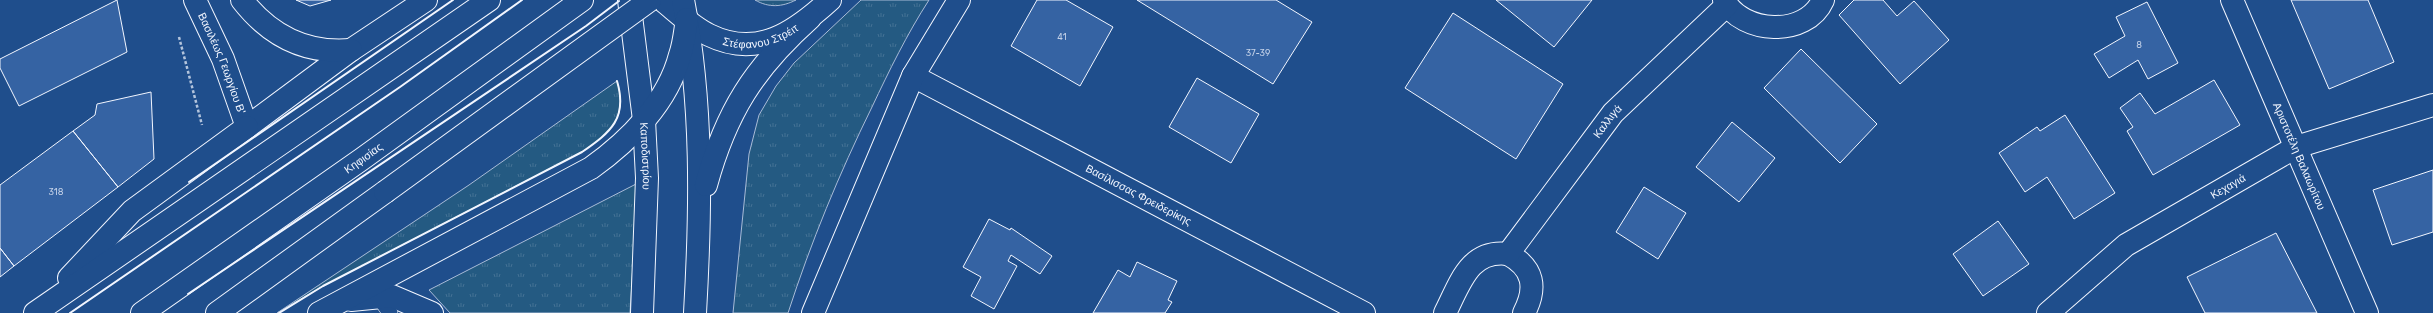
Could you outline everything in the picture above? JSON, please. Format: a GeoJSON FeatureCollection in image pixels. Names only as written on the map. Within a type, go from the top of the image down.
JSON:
{"type":"FeatureCollection","features":[{"type":"Feature","properties":{"kind":"main road","name":"Βασιλέως Γεωργίου Β'"},"geometry":{"type":"LineString","coordinates":[[195,0],[223,60],[247,127]]}},
{"type":"Feature","properties":{"kind":"main road"},"geometry":{"type":"LineString","coordinates":[[242,0],[261,21],[277,32],[307,48],[319,51],[351,50]]}},
{"type":"Feature","properties":{"kind":"main road"},"geometry":{"type":"LineString","coordinates":[[38,311],[132,211],[351,50],[426,0]]}},
{"type":"Feature","properties":{"kind":"main road"},"geometry":{"type":"LineString","coordinates":[[38,311],[489,0]]}},
{"type":"Feature","properties":{"kind":"main road","name":"Κηφισίας"},"geometry":{"type":"LineString","coordinates":[[142,313],[362,159],[582,0]]}},
{"type":"Feature","properties":{"kind":"main road","name":"Καποδιστρίου"},"geometry":{"type":"LineString","coordinates":[[628,0],[644,120],[647,178],[642,313]]}},
{"type":"Feature","properties":{"kind":"main road"},"geometry":{"type":"LineString","coordinates":[[217,313],[650,0]]}},
{"type":"Feature","properties":{"kind":"main road","name":"Στέφανου Στρέιτ"},"geometry":{"type":"LineString","coordinates":[[662,0],[685,10],[709,35],[735,43],[762,43],[788,34],[810,18],[830,0]]}},
{"type":"Feature","properties":{"kind":"main road"},"geometry":{"type":"LineString","coordinates":[[813,313],[914,76],[959,0]]}},
{"type":"Feature","properties":{"kind":"main road","name":"Καλλιγά"},"geometry":{"type":"LineString","coordinates":[[1508,254],[1612,114],[1725,3],[1742,19],[1763,27],[1783,27],[1806,18],[1823,0]]}},
{"type":"Feature","properties":{"kind":"main road","name":"Αριστοτέλη Βαλαωρίτου"},"geometry":{"type":"LineString","coordinates":[[2232,0],[2367,313]]}},
{"type":"Feature","properties":{"kind":"main road"},"geometry":{"type":"LineString","coordinates":[[319,313],[591,168],[611,154],[644,120],[666,90],[680,56],[685,10]]}},
{"type":"Feature","properties":{"kind":"main road"},"geometry":{"type":"LineString","coordinates":[[685,10],[698,125],[700,231]]}},
{"type":"Feature","properties":{"kind":"main road"},"geometry":{"type":"LineString","coordinates":[[695,313],[700,231],[705,191],[716,151],[732,113],[753,78],[779,46],[810,18]]}},
{"type":"Feature","properties":{"kind":"main road","name":"Βασίλισσας Φρειδερίκης"},"geometry":{"type":"LineString","coordinates":[[914,76],[1364,313]]}},
{"type":"Feature","properties":{"kind":"main road","name":"Κεχαγιά"},"geometry":{"type":"LineString","coordinates":[[2048,313],[2126,245],[2296,147],[2433,105]]}},
{"type":"Feature","properties":{"kind":"main road"},"geometry":{"type":"LineString","coordinates":[[1446,313],[1469,268],[1476,260],[1486,255],[1508,254],[1522,264],[1531,279],[1532,291],[1524,313]]}},
{"type":"Feature","properties":{"kind":"main road"},"geometry":{"type":"LineString","coordinates":[[340,301],[384,305],[392,296],[401,298],[432,313]]}},
{"type":"Feature","properties":{"kind":"path"},"geometry":{"type":"LineString","coordinates":[[177,32],[200,123],[203,128]]}},
{"type":"Feature","properties":{"kind":"green space"},"geometry":{"type":"Polygon","coordinates":[[[755,0],[796,0],[776,6],[760,3],[755,0]]]}},
{"type":"Feature","properties":{"kind":"green space"},"geometry":{"type":"Polygon","coordinates":[[[861,0],[929,0],[913,26],[878,93],[848,157],[816,234],[788,313],[733,313],[749,154],[759,115],[776,86],[794,63],[861,0]]]}},
{"type":"Feature","properties":{"kind":"green space"},"geometry":{"type":"Polygon","coordinates":[[[617,81],[620,94],[620,105],[614,123],[609,131],[582,152],[323,286],[277,313],[469,185],[617,81]]]}},
{"type":"Feature","properties":{"kind":"green space"},"geometry":{"type":"Polygon","coordinates":[[[638,183],[630,313],[450,313],[429,290],[638,183]]]}},
{"type":"Feature","properties":{"kind":"building"},"geometry":{"type":"Polygon","coordinates":[[[117,0],[127,52],[19,106],[0,68],[0,59],[117,0]]]}},
{"type":"Feature","properties":{"kind":"building"},"geometry":{"type":"Polygon","coordinates":[[[296,0],[331,0],[310,6],[296,0]]]}},
{"type":"Feature","properties":{"kind":"building"},"geometry":{"type":"Polygon","coordinates":[[[1037,0],[1066,0],[1113,27],[1080,86],[1011,46],[1037,0]]]}},
{"type":"Feature","properties":{"kind":"building"},"geometry":{"type":"Polygon","coordinates":[[[1137,0],[1276,0],[1312,22],[1273,84],[1137,0]]]}},
{"type":"Feature","properties":{"kind":"building"},"geometry":{"type":"Polygon","coordinates":[[[1496,0],[1592,0],[1554,47],[1496,0]]]}},
{"type":"Feature","properties":{"kind":"building"},"geometry":{"type":"Polygon","coordinates":[[[1854,0],[1883,0],[1897,16],[1914,1],[1949,40],[1900,84],[1839,15],[1854,0]]]}},
{"type":"Feature","properties":{"kind":"building"},"geometry":{"type":"Polygon","coordinates":[[[2291,0],[2368,0],[2394,62],[2329,89],[2291,0]]]}},
{"type":"Feature","properties":{"kind":"building"},"geometry":{"type":"Polygon","coordinates":[[[2147,2],[2178,63],[2148,79],[2138,60],[2109,78],[2094,54],[2125,36],[2116,17],[2147,2]]]}},
{"type":"Feature","properties":{"kind":"building"},"geometry":{"type":"Polygon","coordinates":[[[1453,13],[1563,84],[1516,159],[1405,88],[1453,13]]]}},
{"type":"Feature","properties":{"kind":"building"},"geometry":{"type":"Polygon","coordinates":[[[1801,49],[1877,124],[1840,163],[1764,88],[1801,49]]]}},
{"type":"Feature","properties":{"kind":"building"},"geometry":{"type":"Polygon","coordinates":[[[1197,78],[1259,114],[1231,163],[1169,127],[1197,78]]]}},
{"type":"Feature","properties":{"kind":"building"},"geometry":{"type":"Polygon","coordinates":[[[2214,80],[2240,125],[2153,175],[2127,131],[2133,127],[2120,108],[2140,93],[2155,114],[2214,80]]]}},
{"type":"Feature","properties":{"kind":"building"},"geometry":{"type":"Polygon","coordinates":[[[151,92],[154,159],[118,187],[73,131],[95,115],[97,104],[151,92]]]}},
{"type":"Feature","properties":{"kind":"building"},"geometry":{"type":"Polygon","coordinates":[[[2065,115],[2115,193],[2074,219],[2047,177],[2025,192],[1999,153],[2037,127],[2040,131],[2065,115]]]}},
{"type":"Feature","properties":{"kind":"building"},"geometry":{"type":"Polygon","coordinates":[[[1732,122],[1775,158],[1739,202],[1696,167],[1732,122]]]}},
{"type":"Feature","properties":{"kind":"building"},"geometry":{"type":"Polygon","coordinates":[[[73,131],[118,187],[14,266],[0,248],[0,185],[73,131]]]}},
{"type":"Feature","properties":{"kind":"building"},"geometry":{"type":"Polygon","coordinates":[[[2433,170],[2433,232],[2392,245],[2373,190],[2433,170]]]}},
{"type":"Feature","properties":{"kind":"building"},"geometry":{"type":"Polygon","coordinates":[[[1644,187],[1686,213],[1658,259],[1616,232],[1644,187]]]}},
{"type":"Feature","properties":{"kind":"building"},"geometry":{"type":"Polygon","coordinates":[[[989,219],[1010,230],[1011,228],[1052,256],[1040,274],[1011,255],[1008,261],[1017,266],[994,309],[971,296],[981,277],[963,267],[989,219]]]}},
{"type":"Feature","properties":{"kind":"building"},"geometry":{"type":"Polygon","coordinates":[[[1998,221],[2029,264],[1983,296],[1953,254],[1998,221]]]}},
{"type":"Feature","properties":{"kind":"building"},"geometry":{"type":"Polygon","coordinates":[[[2276,233],[2317,313],[2205,313],[2187,277],[2276,233]]]}},
{"type":"Feature","properties":{"kind":"building"},"geometry":{"type":"Polygon","coordinates":[[[0,248],[14,266],[0,277],[0,248]]]}},
{"type":"Feature","properties":{"kind":"building"},"geometry":{"type":"Polygon","coordinates":[[[1137,262],[1177,281],[1168,300],[1172,302],[1165,313],[1093,313],[1118,270],[1130,277],[1137,262]]]}},
{"type":"Feature","properties":{"kind":"wall"},"geometry":{"type":"LineString","coordinates":[[189,182],[453,0]]}},
{"type":"Feature","properties":{"kind":"wall"},"geometry":{"type":"LineString","coordinates":[[70,313],[400,87],[522,0]]}},
{"type":"Feature","properties":{"kind":"wall"},"geometry":{"type":"LineString","coordinates":[[188,294],[586,26],[619,1]]}},
{"type":"Feature","properties":{"kind":"wall"},"geometry":{"type":"LineString","coordinates":[[279,313],[323,286],[582,152],[609,131],[614,123],[620,105],[620,94],[617,81]]}}]}
